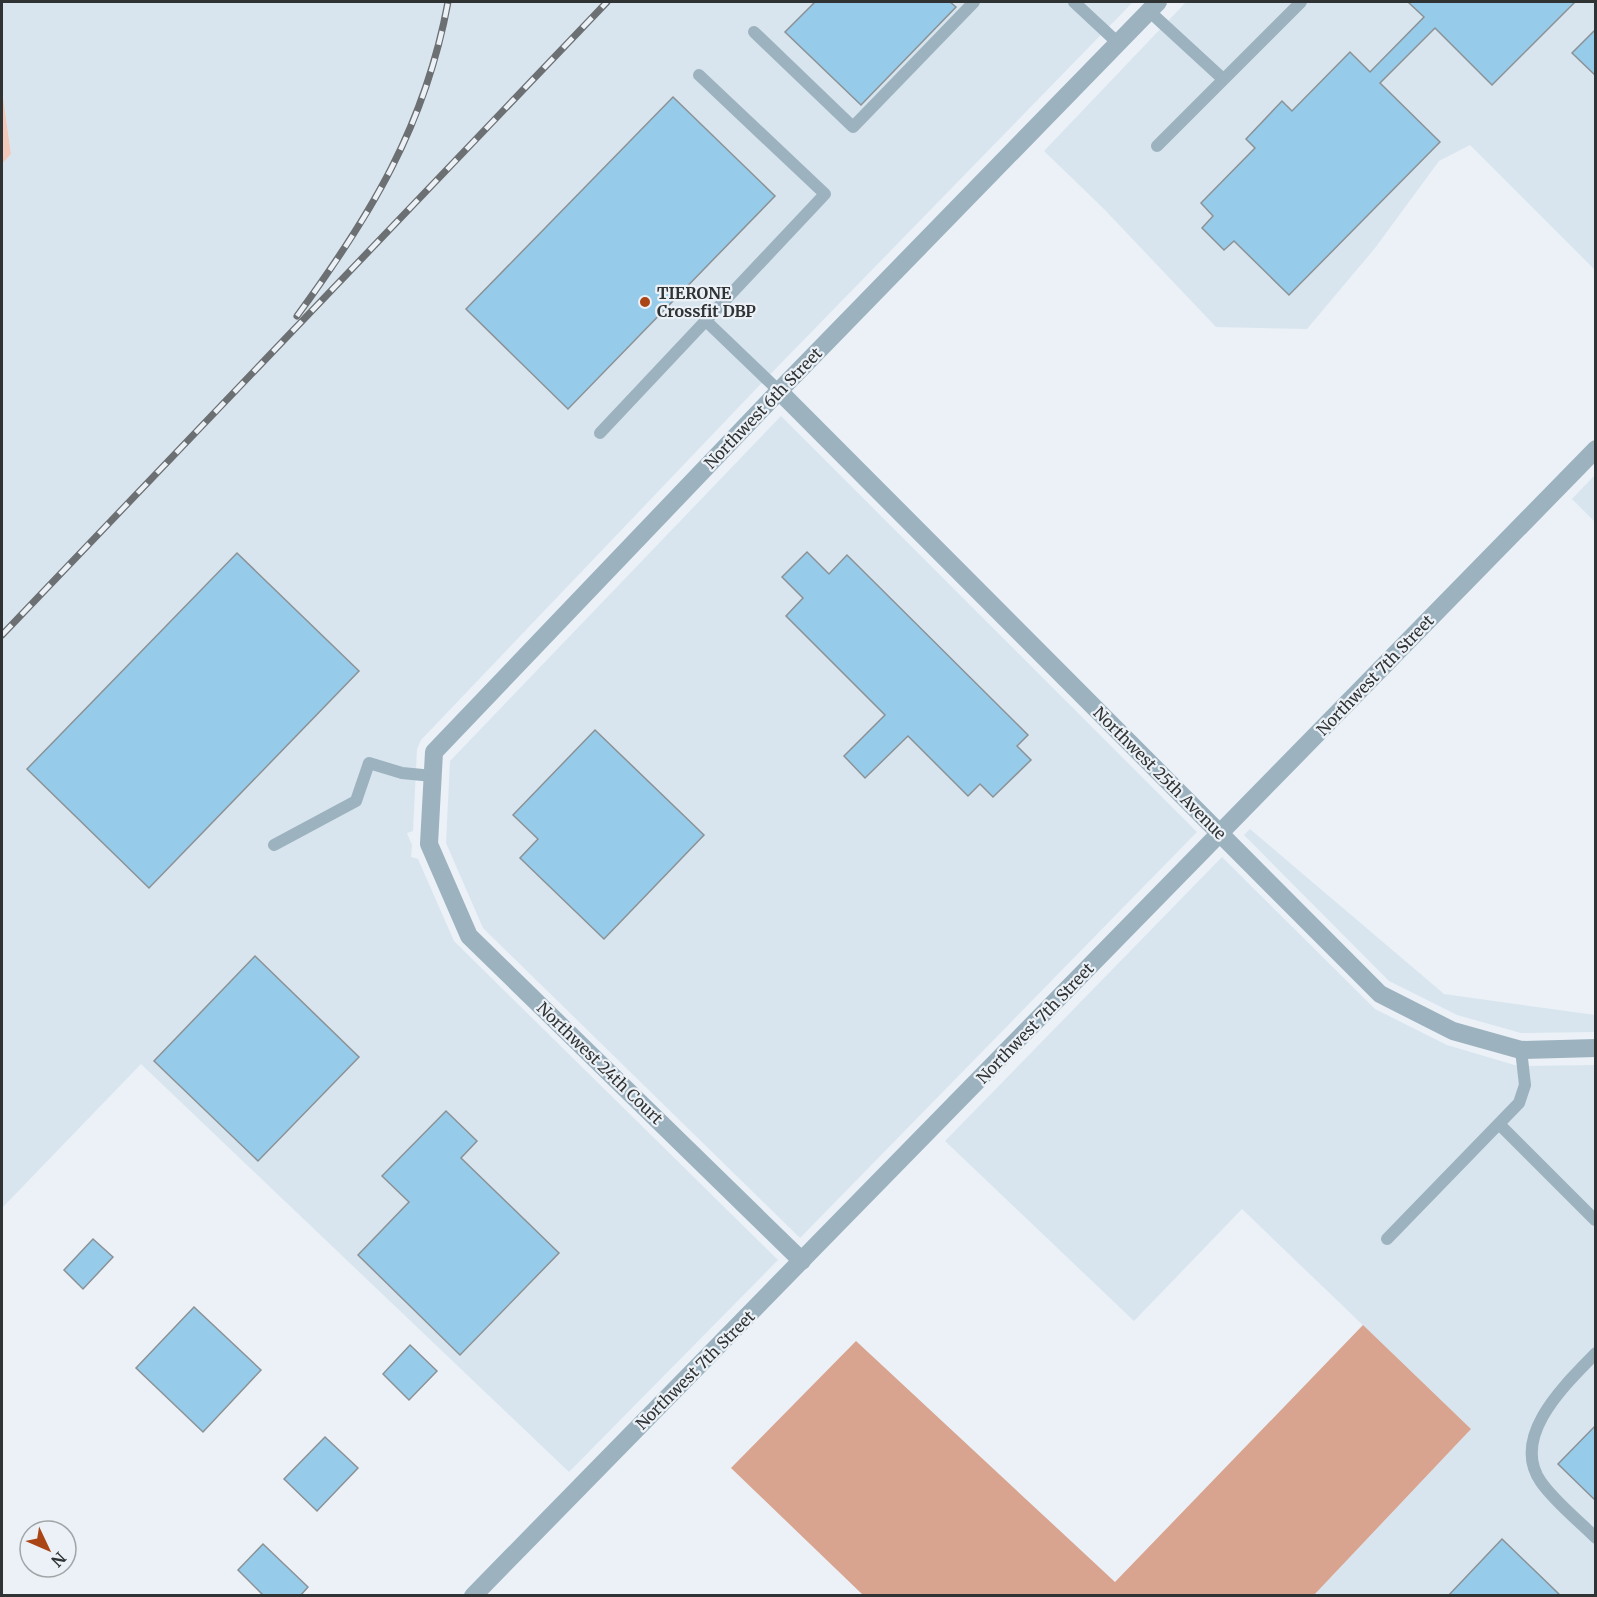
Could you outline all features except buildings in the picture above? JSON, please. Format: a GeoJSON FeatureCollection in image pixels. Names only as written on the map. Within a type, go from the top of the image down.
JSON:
{"type":"FeatureCollection","features":[{"type":"Feature","properties":{"kind":"street","name":"Northwest 6th Street"},"geometry":{"type":"LineString","coordinates":[[429,844],[434,752],[779,391],[1153,6]]}},
{"type":"Feature","properties":{"kind":"street","name":"Northwest 25th Avenue"},"geometry":{"type":"LineString","coordinates":[[779,391],[1380,994],[1453,1030],[1521,1050],[1596,1048]]}},
{"type":"Feature","properties":{"kind":"street","name":"Northwest 7th Street"},"geometry":{"type":"LineString","coordinates":[[473,1596],[1596,449]]}},
{"type":"Feature","properties":{"kind":"street","name":"Northwest 24th Court"},"geometry":{"type":"LineString","coordinates":[[429,844],[469,936],[802,1261]]}},
{"type":"Feature","properties":{"kind":"lane"},"geometry":{"type":"LineString","coordinates":[[754,32],[854,127],[974,2]]}},
{"type":"Feature","properties":{"kind":"lane"},"geometry":{"type":"LineString","coordinates":[[1074,2],[1118,43]]}},
{"type":"Feature","properties":{"kind":"lane"},"geometry":{"type":"LineString","coordinates":[[1157,146],[1301,2]]}},
{"type":"Feature","properties":{"kind":"lane"},"geometry":{"type":"LineString","coordinates":[[1153,6],[1223,79]]}},
{"type":"Feature","properties":{"kind":"lane"},"geometry":{"type":"LineString","coordinates":[[600,432],[825,194],[699,75]]}},
{"type":"Feature","properties":{"kind":"lane"},"geometry":{"type":"LineString","coordinates":[[705,320],[779,391]]}},
{"type":"Feature","properties":{"kind":"lane"},"geometry":{"type":"LineString","coordinates":[[274,845],[356,801],[369,763],[402,773],[433,776]]}},
{"type":"Feature","properties":{"kind":"lane"},"geometry":{"type":"LineString","coordinates":[[1387,1239],[1519,1103],[1525,1084],[1521,1050]]}},
{"type":"Feature","properties":{"kind":"lane"},"geometry":{"type":"LineString","coordinates":[[1499,1124],[1595,1220]]}},
{"type":"Feature","properties":{"kind":"lane"},"geometry":{"type":"LineString","coordinates":[[1596,1353],[1553,1397],[1540,1419],[1532,1455],[1540,1481],[1596,1538]]}},
{"type":"Feature","properties":{"kind":"shaded area"},"geometry":{"type":"Polygon","coordinates":[[[2,2],[1133,2],[755,390],[421,740],[417,749],[413,831],[407,833],[412,845],[411,857],[418,859],[454,941],[778,1260],[569,1472],[141,1064],[2,1208],[2,164],[11,154],[2,90],[2,2]]]}},
{"type":"Feature","properties":{"kind":"shaded area"},"geometry":{"type":"Polygon","coordinates":[[[1186,2],[1595,2],[1595,270],[1470,145],[1439,161],[1375,248],[1307,329],[1216,327],[1103,208],[1044,151],[1186,2]]]}},
{"type":"Feature","properties":{"kind":"shaded area"},"geometry":{"type":"Polygon","coordinates":[[[2,90],[11,154],[2,164],[2,90]]]}},
{"type":"Feature","properties":{"kind":"shaded area"},"geometry":{"type":"Polygon","coordinates":[[[781,416],[1197,832],[800,1238],[483,928],[446,843],[450,761],[781,416]]]}},
{"type":"Feature","properties":{"kind":"shaded area"},"geometry":{"type":"Polygon","coordinates":[[[1595,475],[1595,522],[1572,499],[1595,475]]]}},
{"type":"Feature","properties":{"kind":"shaded area"},"geometry":{"type":"Polygon","coordinates":[[[1250,829],[1444,994],[1595,1015],[1595,1032],[1521,1033],[1457,1015],[1389,981],[1244,835],[1250,829]]]}},
{"type":"Feature","properties":{"kind":"shaded area"},"geometry":{"type":"Polygon","coordinates":[[[1222,857],[1375,1009],[1447,1045],[1518,1066],[1595,1065],[1595,1595],[1314,1595],[1471,1429],[1242,1209],[1134,1321],[945,1141],[1222,857]]]}},
{"type":"Feature","properties":{"kind":"shaded area"},"geometry":{"type":"Polygon","coordinates":[[[1363,1325],[1471,1429],[1314,1595],[863,1595],[731,1468],[856,1341],[1115,1582],[1363,1325]]]}},
{"type":"Feature","properties":{"kind":"railway"},"geometry":{"type":"LineString","coordinates":[[297,316],[349,242],[392,168],[425,89],[438,47],[448,2]]}},
{"type":"Feature","properties":{"kind":"railway"},"geometry":{"type":"LineString","coordinates":[[2,635],[607,2]]}},
{"type":"Feature","properties":{"kind":"place","name":"TIERONE Crossfit DBP"},"geometry":{"type":"Point","coordinates":[645,302]}}]}
